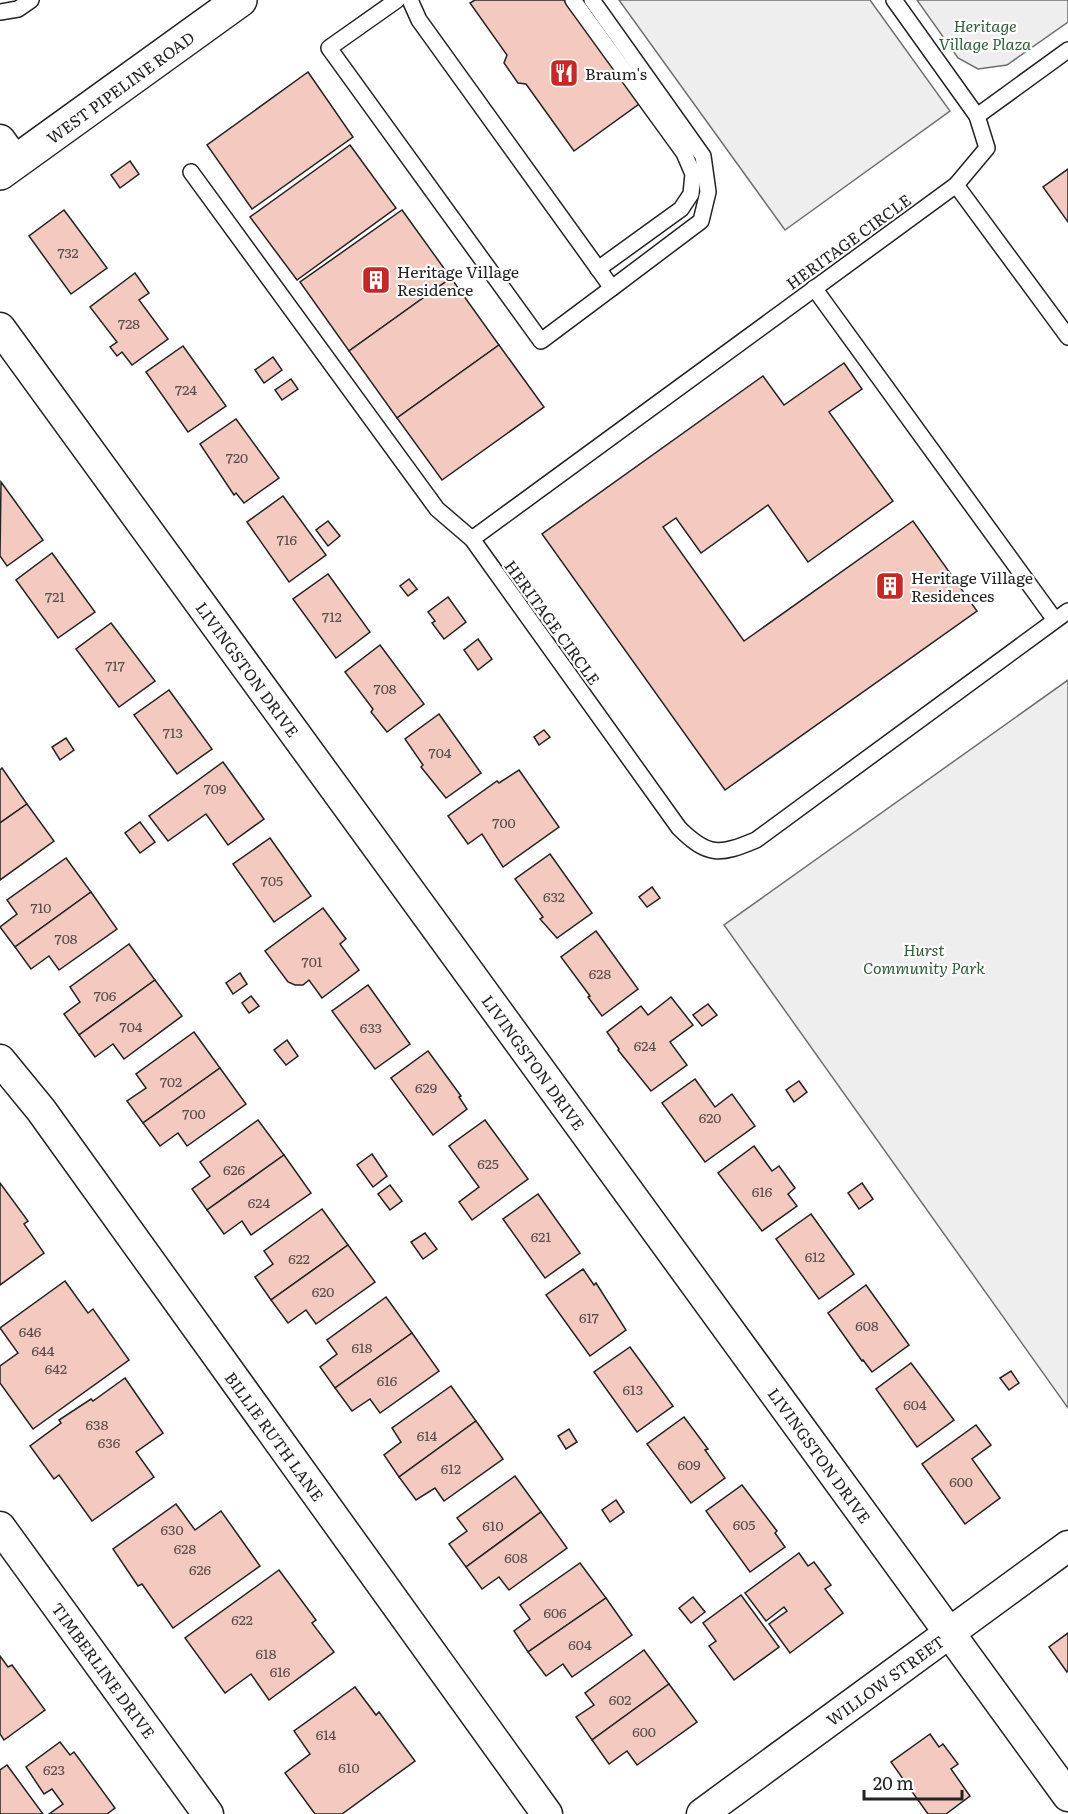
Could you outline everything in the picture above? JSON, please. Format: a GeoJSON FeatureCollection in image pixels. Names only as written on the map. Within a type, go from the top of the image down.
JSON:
{"type":"FeatureCollection","features":[{"type":"Feature","properties":{"kind":"main road","name":"WEST PIPELINE ROAD"},"geometry":{"type":"LineString","coordinates":[[5,158],[240,0]]}},
{"type":"Feature","properties":{"kind":"street","name":"LIVINGSTON DRIVE"},"geometry":{"type":"LineString","coordinates":[[0,328],[1068,1796]]}},
{"type":"Feature","properties":{"kind":"street","name":"BILLIE RUTH LANE"},"geometry":{"type":"LineString","coordinates":[[6,1079],[41,1110],[547,1814]]}},
{"type":"Feature","properties":{"kind":"street","name":"TIMBERLINE DRIVE"},"geometry":{"type":"LineString","coordinates":[[0,1527],[208,1814]]}},
{"type":"Feature","properties":{"kind":"street","name":"WILLOW STREET"},"geometry":{"type":"LineString","coordinates":[[702,1814],[1068,1546]]}},
{"type":"Feature","properties":{"kind":"lane"},"geometry":{"type":"LineString","coordinates":[[0,12],[18,9],[31,0]]}},
{"type":"Feature","properties":{"kind":"lane"},"geometry":{"type":"LineString","coordinates":[[397,0],[329,48],[541,340],[701,221],[708,192],[703,156],[592,0]]}},
{"type":"Feature","properties":{"kind":"lane"},"geometry":{"type":"LineString","coordinates":[[411,0],[419,20],[612,288]]}},
{"type":"Feature","properties":{"kind":"lane"},"geometry":{"type":"LineString","coordinates":[[573,0],[684,153],[693,174],[691,194],[681,209],[598,269]]}},
{"type":"Feature","properties":{"kind":"lane","name":"HERITAGE CIRCLE"},"geometry":{"type":"LineString","coordinates":[[894,0],[977,116],[987,148],[956,184],[472,539],[679,828],[694,843],[712,851],[732,850],[756,840],[1062,616]]}},
{"type":"Feature","properties":{"kind":"lane"},"geometry":{"type":"LineString","coordinates":[[977,116],[1068,50]]}},
{"type":"Feature","properties":{"kind":"lane"},"geometry":{"type":"LineString","coordinates":[[191,172],[437,509],[472,539]]}},
{"type":"Feature","properties":{"kind":"lane"},"geometry":{"type":"LineString","coordinates":[[956,184],[1068,337]]}},
{"type":"Feature","properties":{"kind":"lane"},"geometry":{"type":"LineString","coordinates":[[814,288],[1062,616]]}},
{"type":"Feature","properties":{"kind":"green space"},"geometry":{"type":"Polygon","coordinates":[[[619,0],[870,0],[950,111],[785,230],[619,0]]]}},
{"type":"Feature","properties":{"kind":"green space","name":"Heritage Village Plaza"},"geometry":{"type":"Polygon","coordinates":[[[917,0],[1068,0],[1068,22],[1007,65],[978,69],[958,58],[917,0]]]}},
{"type":"Feature","properties":{"kind":"green space","name":"Hurst Community Park"},"geometry":{"type":"Polygon","coordinates":[[[1068,680],[1068,1408],[724,925],[1068,680]]]}},
{"type":"Feature","properties":{"kind":"building","name":"Braum's"},"geometry":{"type":"Polygon","coordinates":[[[475,0],[564,0],[639,104],[574,151],[526,84],[518,83],[504,63],[507,55],[470,3],[475,0]]]}},
{"type":"Feature","properties":{"kind":"building"},"geometry":{"type":"Polygon","coordinates":[[[308,72],[353,137],[252,209],[207,145],[308,72]]]}},
{"type":"Feature","properties":{"kind":"building","name":"Heritage Village Residence"},"geometry":{"type":"Polygon","coordinates":[[[350,145],[396,208],[297,280],[250,217],[350,145]]]}},
{"type":"Feature","properties":{"kind":"building"},"geometry":{"type":"Polygon","coordinates":[[[130,161],[139,174],[120,188],[111,175],[130,161]]]}},
{"type":"Feature","properties":{"kind":"building"},"geometry":{"type":"Polygon","coordinates":[[[1068,169],[1068,222],[1043,187],[1068,169]]]}},
{"type":"Feature","properties":{"kind":"building"},"geometry":{"type":"Polygon","coordinates":[[[64,210],[107,268],[71,294],[29,236],[64,210]]]}},
{"type":"Feature","properties":{"kind":"building","name":"Heritage Village Residence"},"geometry":{"type":"Polygon","coordinates":[[[402,210],[451,278],[349,351],[300,282],[402,210]]]}},
{"type":"Feature","properties":{"kind":"building"},"geometry":{"type":"Polygon","coordinates":[[[135,273],[149,293],[139,300],[168,339],[132,365],[122,352],[117,356],[110,347],[117,342],[90,307],[135,273]]]}},
{"type":"Feature","properties":{"kind":"building","name":"Heritage Village Residence"},"geometry":{"type":"Polygon","coordinates":[[[451,278],[499,345],[397,418],[349,351],[451,278]]]}},
{"type":"Feature","properties":{"kind":"building","name":"Heritage Village Residence"},"geometry":{"type":"Polygon","coordinates":[[[499,345],[544,407],[442,480],[397,418],[499,345]]]}},
{"type":"Feature","properties":{"kind":"building"},"geometry":{"type":"Polygon","coordinates":[[[183,346],[226,406],[188,432],[146,372],[183,346]]]}},
{"type":"Feature","properties":{"kind":"building"},"geometry":{"type":"Polygon","coordinates":[[[273,357],[282,370],[264,383],[255,370],[273,357]]]}},
{"type":"Feature","properties":{"kind":"building","name":"Heritage Village Residences"},"geometry":{"type":"Polygon","coordinates":[[[844,363],[862,389],[829,412],[893,501],[808,562],[768,505],[701,553],[676,518],[663,527],[744,641],[913,521],[977,611],[725,790],[542,534],[763,376],[784,405],[844,363]]]}},
{"type":"Feature","properties":{"kind":"building"},"geometry":{"type":"Polygon","coordinates":[[[291,379],[298,389],[282,400],[275,390],[291,379]]]}},
{"type":"Feature","properties":{"kind":"building"},"geometry":{"type":"Polygon","coordinates":[[[236,419],[279,478],[244,503],[236,493],[234,495],[200,444],[236,419]]]}},
{"type":"Feature","properties":{"kind":"building"},"geometry":{"type":"Polygon","coordinates":[[[1,482],[43,540],[7,566],[0,556],[1,482]]]}},
{"type":"Feature","properties":{"kind":"building"},"geometry":{"type":"Polygon","coordinates":[[[283,496],[326,555],[289,582],[247,522],[283,496]]]}},
{"type":"Feature","properties":{"kind":"building"},"geometry":{"type":"Polygon","coordinates":[[[328,521],[340,536],[328,546],[316,530],[328,521]]]}},
{"type":"Feature","properties":{"kind":"building"},"geometry":{"type":"Polygon","coordinates":[[[52,553],[95,612],[58,638],[16,580],[52,553]]]}},
{"type":"Feature","properties":{"kind":"building"},"geometry":{"type":"Polygon","coordinates":[[[328,574],[370,632],[336,658],[293,599],[328,574]]]}},
{"type":"Feature","properties":{"kind":"building"},"geometry":{"type":"Polygon","coordinates":[[[409,579],[417,589],[408,596],[400,586],[409,579]]]}},
{"type":"Feature","properties":{"kind":"building"},"geometry":{"type":"Polygon","coordinates":[[[448,597],[466,622],[444,639],[432,623],[435,621],[428,612],[448,597]]]}},
{"type":"Feature","properties":{"kind":"building"},"geometry":{"type":"Polygon","coordinates":[[[111,623],[155,681],[119,707],[76,649],[111,623]]]}},
{"type":"Feature","properties":{"kind":"building"},"geometry":{"type":"Polygon","coordinates":[[[478,639],[492,659],[478,670],[464,650],[478,639]]]}},
{"type":"Feature","properties":{"kind":"building"},"geometry":{"type":"Polygon","coordinates":[[[380,645],[424,704],[387,732],[345,672],[380,645]]]}},
{"type":"Feature","properties":{"kind":"building"},"geometry":{"type":"Polygon","coordinates":[[[169,690],[212,749],[177,774],[134,715],[169,690]]]}},
{"type":"Feature","properties":{"kind":"building"},"geometry":{"type":"Polygon","coordinates":[[[439,714],[481,773],[446,798],[421,767],[423,765],[405,739],[439,714]]]}},
{"type":"Feature","properties":{"kind":"building"},"geometry":{"type":"Polygon","coordinates":[[[544,730],[550,737],[539,745],[534,737],[544,730]]]}},
{"type":"Feature","properties":{"kind":"building"},"geometry":{"type":"Polygon","coordinates":[[[66,738],[74,750],[60,760],[52,747],[66,738]]]}},
{"type":"Feature","properties":{"kind":"building"},"geometry":{"type":"Polygon","coordinates":[[[223,762],[264,819],[228,845],[206,814],[168,841],[149,816],[223,762]]]}},
{"type":"Feature","properties":{"kind":"building"},"geometry":{"type":"Polygon","coordinates":[[[2,768],[27,804],[0,823],[0,770],[2,768]]]}},
{"type":"Feature","properties":{"kind":"building"},"geometry":{"type":"Polygon","coordinates":[[[519,770],[559,827],[503,867],[482,834],[468,844],[448,816],[497,781],[499,783],[519,770]]]}},
{"type":"Feature","properties":{"kind":"building"},"geometry":{"type":"Polygon","coordinates":[[[27,804],[54,841],[0,880],[0,823],[27,804]]]}},
{"type":"Feature","properties":{"kind":"building"},"geometry":{"type":"Polygon","coordinates":[[[140,822],[155,842],[140,853],[125,833],[140,822]]]}},
{"type":"Feature","properties":{"kind":"building"},"geometry":{"type":"Polygon","coordinates":[[[270,838],[311,896],[274,922],[233,864],[270,838]]]}},
{"type":"Feature","properties":{"kind":"building"},"geometry":{"type":"Polygon","coordinates":[[[550,854],[592,913],[557,938],[540,919],[543,917],[515,879],[550,854]]]}},
{"type":"Feature","properties":{"kind":"building"},"geometry":{"type":"Polygon","coordinates":[[[66,858],[91,892],[15,947],[0,927],[17,914],[7,900],[66,858]]]}},
{"type":"Feature","properties":{"kind":"building"},"geometry":{"type":"Polygon","coordinates":[[[652,887],[660,898],[647,907],[639,897],[652,887]]]}},
{"type":"Feature","properties":{"kind":"building"},"geometry":{"type":"Polygon","coordinates":[[[91,892],[117,929],[59,970],[49,956],[31,969],[15,947],[91,892]]]}},
{"type":"Feature","properties":{"kind":"building"},"geometry":{"type":"Polygon","coordinates":[[[323,908],[346,939],[340,944],[359,970],[322,998],[309,980],[303,985],[288,982],[265,951],[323,908]]]}},
{"type":"Feature","properties":{"kind":"building"},"geometry":{"type":"Polygon","coordinates":[[[596,931],[638,989],[602,1016],[561,957],[596,931]]]}},
{"type":"Feature","properties":{"kind":"building"},"geometry":{"type":"Polygon","coordinates":[[[129,944],[155,980],[79,1035],[64,1014],[80,1002],[70,987],[129,944]]]}},
{"type":"Feature","properties":{"kind":"building"},"geometry":{"type":"Polygon","coordinates":[[[240,973],[247,984],[233,994],[226,983],[240,973]]]}},
{"type":"Feature","properties":{"kind":"building"},"geometry":{"type":"Polygon","coordinates":[[[155,980],[182,1016],[124,1059],[113,1044],[95,1057],[79,1035],[155,980]]]}},
{"type":"Feature","properties":{"kind":"building"},"geometry":{"type":"Polygon","coordinates":[[[368,985],[410,1044],[375,1069],[332,1011],[368,985]]]}},
{"type":"Feature","properties":{"kind":"building"},"geometry":{"type":"Polygon","coordinates":[[[251,996],[259,1006],[249,1013],[242,1003],[251,996]]]}},
{"type":"Feature","properties":{"kind":"building"},"geometry":{"type":"Polygon","coordinates":[[[671,997],[693,1025],[670,1042],[687,1065],[651,1091],[618,1050],[607,1032],[641,1006],[648,1015],[671,997]]]}},
{"type":"Feature","properties":{"kind":"building"},"geometry":{"type":"Polygon","coordinates":[[[708,1004],[717,1015],[702,1026],[693,1015],[708,1004]]]}},
{"type":"Feature","properties":{"kind":"building"},"geometry":{"type":"Polygon","coordinates":[[[194,1032],[220,1068],[143,1123],[127,1101],[146,1088],[136,1074],[194,1032]]]}},
{"type":"Feature","properties":{"kind":"building"},"geometry":{"type":"Polygon","coordinates":[[[287,1040],[298,1056],[286,1065],[274,1050],[287,1040]]]}},
{"type":"Feature","properties":{"kind":"building"},"geometry":{"type":"Polygon","coordinates":[[[428,1051],[461,1096],[459,1097],[467,1109],[433,1135],[391,1078],[428,1051]]]}},
{"type":"Feature","properties":{"kind":"building"},"geometry":{"type":"Polygon","coordinates":[[[220,1068],[246,1104],[187,1146],[178,1133],[160,1146],[143,1123],[220,1068]]]}},
{"type":"Feature","properties":{"kind":"building"},"geometry":{"type":"Polygon","coordinates":[[[695,1079],[715,1107],[732,1094],[755,1126],[705,1162],[662,1103],[695,1079]]]}},
{"type":"Feature","properties":{"kind":"building"},"geometry":{"type":"Polygon","coordinates":[[[799,1081],[807,1092],[794,1102],[786,1090],[799,1081]]]}},
{"type":"Feature","properties":{"kind":"building"},"geometry":{"type":"Polygon","coordinates":[[[258,1120],[284,1155],[207,1210],[192,1189],[210,1176],[200,1162],[258,1120]]]}},
{"type":"Feature","properties":{"kind":"building"},"geometry":{"type":"Polygon","coordinates":[[[485,1120],[528,1179],[472,1220],[459,1202],[479,1187],[449,1146],[485,1120]]]}},
{"type":"Feature","properties":{"kind":"building"},"geometry":{"type":"Polygon","coordinates":[[[754,1146],[772,1171],[779,1166],[795,1188],[788,1194],[797,1206],[762,1231],[718,1173],[754,1146]]]}},
{"type":"Feature","properties":{"kind":"building"},"geometry":{"type":"Polygon","coordinates":[[[372,1154],[387,1176],[373,1187],[357,1165],[372,1154]]]}},
{"type":"Feature","properties":{"kind":"building"},"geometry":{"type":"Polygon","coordinates":[[[284,1155],[311,1193],[251,1235],[242,1221],[224,1234],[207,1210],[284,1155]]]}},
{"type":"Feature","properties":{"kind":"building"},"geometry":{"type":"Polygon","coordinates":[[[0,1183],[28,1221],[24,1224],[44,1253],[0,1285],[0,1183]]]}},
{"type":"Feature","properties":{"kind":"building"},"geometry":{"type":"Polygon","coordinates":[[[862,1183],[873,1199],[859,1209],[848,1193],[862,1183]]]}},
{"type":"Feature","properties":{"kind":"building"},"geometry":{"type":"Polygon","coordinates":[[[390,1185],[402,1201],[390,1210],[378,1194],[390,1185]]]}},
{"type":"Feature","properties":{"kind":"building"},"geometry":{"type":"Polygon","coordinates":[[[538,1194],[580,1253],[545,1278],[503,1219],[538,1194]]]}},
{"type":"Feature","properties":{"kind":"building"},"geometry":{"type":"Polygon","coordinates":[[[322,1209],[348,1245],[271,1300],[255,1277],[273,1264],[264,1251],[322,1209]]]}},
{"type":"Feature","properties":{"kind":"building"},"geometry":{"type":"Polygon","coordinates":[[[811,1214],[854,1274],[819,1299],[776,1239],[811,1214]]]}},
{"type":"Feature","properties":{"kind":"building"},"geometry":{"type":"Polygon","coordinates":[[[425,1233],[437,1249],[423,1259],[411,1242],[425,1233]]]}},
{"type":"Feature","properties":{"kind":"building"},"geometry":{"type":"Polygon","coordinates":[[[348,1245],[375,1282],[316,1324],[306,1310],[288,1323],[271,1300],[348,1245]]]}},
{"type":"Feature","properties":{"kind":"building"},"geometry":{"type":"Polygon","coordinates":[[[583,1269],[594,1285],[596,1283],[626,1330],[590,1356],[546,1295],[583,1269]]]}},
{"type":"Feature","properties":{"kind":"building"},"geometry":{"type":"Polygon","coordinates":[[[65,1281],[88,1313],[93,1309],[129,1360],[33,1429],[0,1383],[0,1366],[18,1353],[0,1328],[65,1281]]]}},
{"type":"Feature","properties":{"kind":"building"},"geometry":{"type":"Polygon","coordinates":[[[866,1285],[909,1345],[872,1372],[828,1313],[866,1285]]]}},
{"type":"Feature","properties":{"kind":"building"},"geometry":{"type":"Polygon","coordinates":[[[386,1297],[412,1333],[335,1388],[320,1367],[337,1354],[327,1340],[386,1297]]]}},
{"type":"Feature","properties":{"kind":"building"},"geometry":{"type":"Polygon","coordinates":[[[412,1333],[439,1371],[380,1413],[370,1399],[352,1411],[335,1388],[412,1333]]]}},
{"type":"Feature","properties":{"kind":"building"},"geometry":{"type":"Polygon","coordinates":[[[630,1347],[673,1406],[637,1432],[594,1372],[630,1347]]]}},
{"type":"Feature","properties":{"kind":"building"},"geometry":{"type":"Polygon","coordinates":[[[911,1363],[954,1420],[917,1447],[876,1389],[911,1363]]]}},
{"type":"Feature","properties":{"kind":"building"},"geometry":{"type":"Polygon","coordinates":[[[1011,1371],[1019,1383],[1009,1390],[1000,1378],[1011,1371]]]}},
{"type":"Feature","properties":{"kind":"building"},"geometry":{"type":"Polygon","coordinates":[[[125,1378],[163,1433],[136,1452],[154,1477],[92,1521],[59,1475],[54,1479],[30,1446],[61,1423],[59,1420],[91,1399],[93,1401],[125,1378]]]}},
{"type":"Feature","properties":{"kind":"building"},"geometry":{"type":"Polygon","coordinates":[[[451,1386],[476,1421],[399,1477],[384,1455],[401,1442],[392,1428],[451,1386]]]}},
{"type":"Feature","properties":{"kind":"building"},"geometry":{"type":"Polygon","coordinates":[[[684,1417],[708,1449],[705,1450],[725,1478],[691,1503],[647,1444],[684,1417]]]}},
{"type":"Feature","properties":{"kind":"building"},"geometry":{"type":"Polygon","coordinates":[[[476,1421],[503,1459],[444,1501],[435,1488],[416,1500],[399,1477],[476,1421]]]}},
{"type":"Feature","properties":{"kind":"building"},"geometry":{"type":"Polygon","coordinates":[[[976,1425],[991,1445],[972,1459],[1000,1498],[965,1524],[922,1464],[976,1425]]]}},
{"type":"Feature","properties":{"kind":"building"},"geometry":{"type":"Polygon","coordinates":[[[569,1429],[577,1442],[566,1449],[558,1436],[569,1429]]]}},
{"type":"Feature","properties":{"kind":"building"},"geometry":{"type":"Polygon","coordinates":[[[515,1476],[541,1512],[466,1567],[449,1544],[467,1531],[457,1518],[515,1476]]]}},
{"type":"Feature","properties":{"kind":"building"},"geometry":{"type":"Polygon","coordinates":[[[742,1485],[777,1531],[775,1533],[785,1547],[750,1572],[706,1511],[742,1485]]]}},
{"type":"Feature","properties":{"kind":"building"},"geometry":{"type":"Polygon","coordinates":[[[616,1500],[624,1512],[610,1522],[602,1510],[616,1500]]]}},
{"type":"Feature","properties":{"kind":"building"},"geometry":{"type":"Polygon","coordinates":[[[176,1504],[195,1530],[221,1511],[260,1566],[173,1628],[142,1584],[138,1586],[113,1549],[176,1504]]]}},
{"type":"Feature","properties":{"kind":"building"},"geometry":{"type":"Polygon","coordinates":[[[541,1512],[567,1548],[509,1590],[499,1577],[482,1589],[466,1567],[541,1512]]]}},
{"type":"Feature","properties":{"kind":"building"},"geometry":{"type":"Polygon","coordinates":[[[799,1553],[808,1566],[814,1562],[831,1585],[825,1589],[843,1613],[790,1653],[769,1624],[787,1611],[784,1607],[766,1621],[745,1593],[799,1553]]]}},
{"type":"Feature","properties":{"kind":"building"},"geometry":{"type":"Polygon","coordinates":[[[580,1563],[606,1598],[528,1652],[514,1631],[530,1619],[520,1605],[580,1563]]]}},
{"type":"Feature","properties":{"kind":"building"},"geometry":{"type":"Polygon","coordinates":[[[279,1570],[316,1620],[312,1623],[334,1652],[269,1700],[251,1674],[225,1693],[185,1638],[279,1570]]]}},
{"type":"Feature","properties":{"kind":"building"},"geometry":{"type":"Polygon","coordinates":[[[741,1595],[779,1647],[734,1680],[709,1646],[716,1641],[703,1623],[741,1595]]]}},
{"type":"Feature","properties":{"kind":"building"},"geometry":{"type":"Polygon","coordinates":[[[693,1597],[705,1612],[691,1623],[679,1608],[693,1597]]]}},
{"type":"Feature","properties":{"kind":"building"},"geometry":{"type":"Polygon","coordinates":[[[606,1598],[632,1635],[572,1677],[563,1664],[546,1676],[528,1652],[606,1598]]]}},
{"type":"Feature","properties":{"kind":"building"},"geometry":{"type":"Polygon","coordinates":[[[1068,1633],[1068,1671],[1067,1672],[1049,1647],[1068,1633]]]}},
{"type":"Feature","properties":{"kind":"building"},"geometry":{"type":"Polygon","coordinates":[[[644,1650],[669,1684],[592,1740],[576,1717],[594,1705],[585,1693],[644,1650]]]}},
{"type":"Feature","properties":{"kind":"building"},"geometry":{"type":"Polygon","coordinates":[[[0,1656],[8,1667],[12,1665],[45,1710],[4,1740],[0,1734],[0,1656]]]}},
{"type":"Feature","properties":{"kind":"building"},"geometry":{"type":"Polygon","coordinates":[[[669,1684],[697,1722],[637,1765],[627,1751],[609,1764],[592,1740],[669,1684]]]}},
{"type":"Feature","properties":{"kind":"building"},"geometry":{"type":"Polygon","coordinates":[[[355,1687],[376,1715],[379,1712],[415,1761],[342,1814],[315,1814],[285,1773],[310,1754],[294,1731],[355,1687]]]}},
{"type":"Feature","properties":{"kind":"building"},"geometry":{"type":"Polygon","coordinates":[[[930,1734],[939,1747],[943,1744],[958,1764],[951,1769],[970,1796],[946,1814],[928,1814],[891,1762],[930,1734]]]}},
{"type":"Feature","properties":{"kind":"building"},"geometry":{"type":"Polygon","coordinates":[[[60,1742],[70,1755],[74,1752],[115,1808],[107,1814],[49,1814],[63,1804],[52,1789],[44,1794],[26,1767],[60,1742]]]}},
{"type":"Feature","properties":{"kind":"building"},"geometry":{"type":"Polygon","coordinates":[[[7,1765],[43,1814],[0,1814],[0,1770],[7,1765]]]}},
{"type":"Feature","properties":{"kind":"place","name":"Braum's"},"geometry":{"type":"Point","coordinates":[564,73]}},
{"type":"Feature","properties":{"kind":"place","name":"Heritage Village Residence"},"geometry":{"type":"Point","coordinates":[376,280]}},
{"type":"Feature","properties":{"kind":"place","name":"Heritage Village Residences"},"geometry":{"type":"Point","coordinates":[890,586]}}]}
